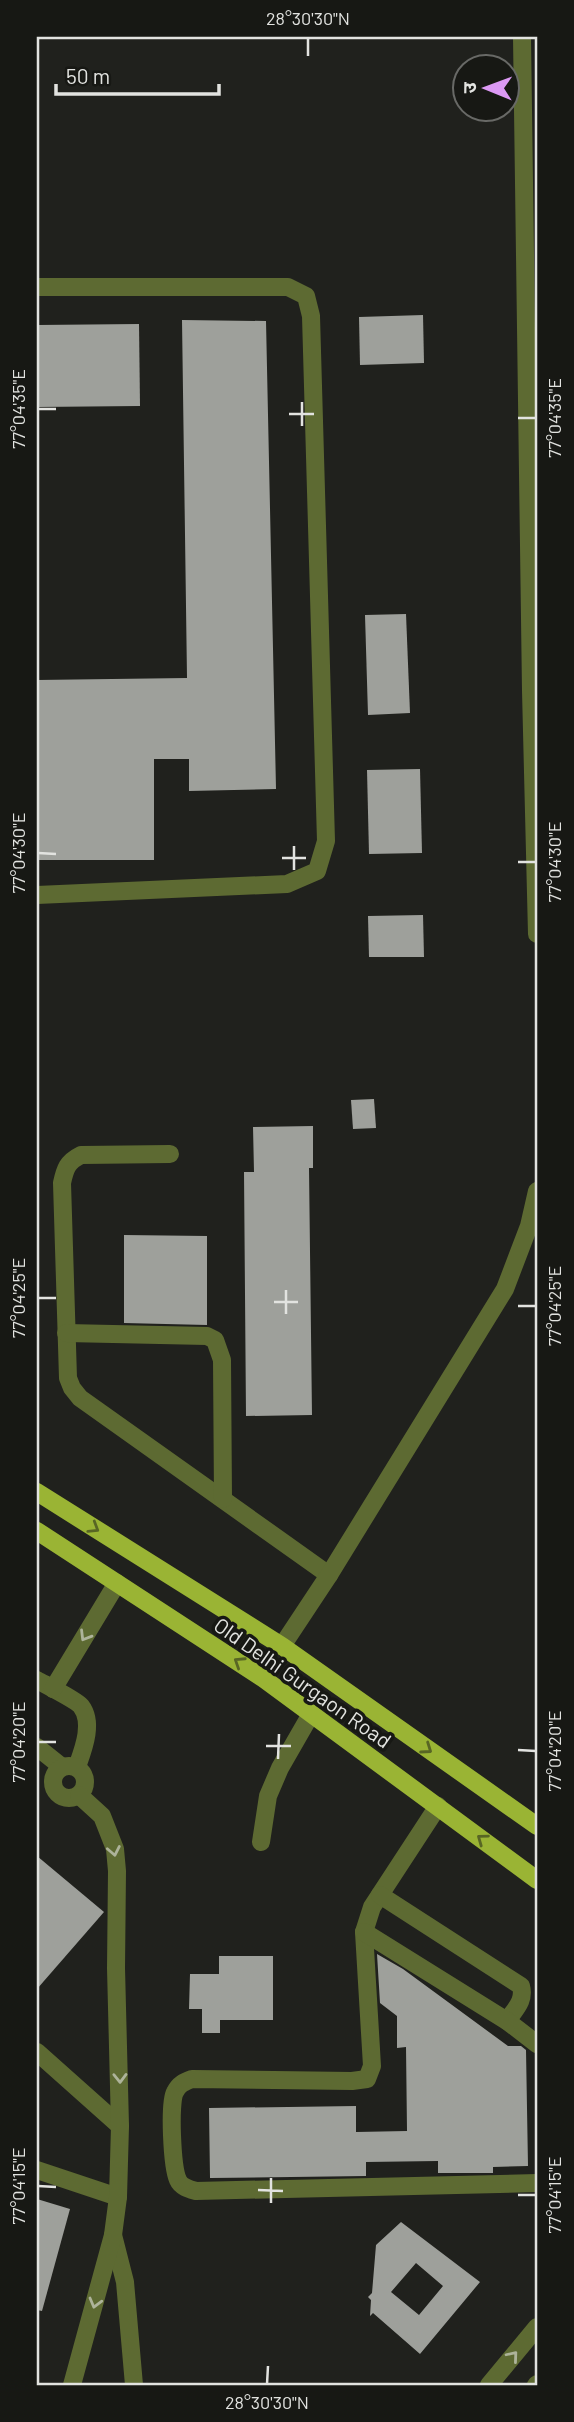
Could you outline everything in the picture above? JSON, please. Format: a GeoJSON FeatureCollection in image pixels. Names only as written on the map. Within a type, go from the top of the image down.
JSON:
{"type":"FeatureCollection","features":[{"type":"Feature","properties":{"kind":"main road","name":"Old Delhi Gurgaon Road"},"geometry":{"type":"LineString","coordinates":[[37,1492],[282,1646],[537,1826]]}},
{"type":"Feature","properties":{"kind":"main road","name":"Old Delhi Gurgaon Road"},"geometry":{"type":"LineString","coordinates":[[37,1531],[264,1679],[537,1880]]}},
{"type":"Feature","properties":{"kind":"street"},"geometry":{"type":"LineString","coordinates":[[522,37],[537,933]]}},
{"type":"Feature","properties":{"kind":"street"},"geometry":{"type":"LineString","coordinates":[[37,287],[288,288],[306,296],[311,316],[326,841],[317,870],[287,884],[37,895]]}},
{"type":"Feature","properties":{"kind":"street"},"geometry":{"type":"LineString","coordinates":[[170,1154],[81,1155],[70,1160],[65,1169],[62,1183],[68,1378],[80,1398],[329,1575]]}},
{"type":"Feature","properties":{"kind":"street"},"geometry":{"type":"LineString","coordinates":[[282,1646],[329,1575],[505,1289],[528,1226],[537,1191]]}},
{"type":"Feature","properties":{"kind":"street"},"geometry":{"type":"LineString","coordinates":[[66,1334],[207,1336],[215,1340],[222,1360],[223,1499]]}},
{"type":"Feature","properties":{"kind":"street"},"geometry":{"type":"LineString","coordinates":[[53,1689],[117,1583]]}},
{"type":"Feature","properties":{"kind":"street"},"geometry":{"type":"LineString","coordinates":[[37,1679],[81,1706],[86,1719],[86,1736],[69,1767],[52,1780],[59,1795],[69,1799],[79,1795],[85,1786],[84,1775],[69,1767],[37,1748]]}},
{"type":"Feature","properties":{"kind":"street"},"geometry":{"type":"LineString","coordinates":[[261,1842],[268,1796],[280,1768],[311,1714]]}},
{"type":"Feature","properties":{"kind":"street"},"geometry":{"type":"LineString","coordinates":[[72,2385],[113,2235],[118,2197],[120,2126],[115,1849],[102,1816],[79,1795]]}},
{"type":"Feature","properties":{"kind":"street"},"geometry":{"type":"LineString","coordinates":[[438,1806],[372,1907],[364,1932],[372,2066],[367,2079],[192,2080],[180,2084],[173,2094],[172,2106],[178,2180],[196,2191],[537,2183]]}},
{"type":"Feature","properties":{"kind":"street"},"geometry":{"type":"LineString","coordinates":[[380,1895],[521,1986],[522,2001],[507,2021]]}},
{"type":"Feature","properties":{"kind":"street"},"geometry":{"type":"LineString","coordinates":[[364,1932],[507,2021],[537,2044]]}},
{"type":"Feature","properties":{"kind":"street"},"geometry":{"type":"LineString","coordinates":[[37,2052],[120,2126]]}},
{"type":"Feature","properties":{"kind":"street"},"geometry":{"type":"LineString","coordinates":[[37,2170],[118,2197]]}},
{"type":"Feature","properties":{"kind":"street"},"geometry":{"type":"LineString","coordinates":[[113,2235],[125,2282],[134,2385]]}},
{"type":"Feature","properties":{"kind":"street"},"geometry":{"type":"LineString","coordinates":[[489,2385],[537,2327]]}},
{"type":"Feature","properties":{"kind":"building"},"geometry":{"type":"Polygon","coordinates":[[[423,315],[424,363],[360,365],[359,317],[423,315]]]}},
{"type":"Feature","properties":{"kind":"building"},"geometry":{"type":"Polygon","coordinates":[[[182,320],[266,321],[276,789],[189,791],[189,759],[154,759],[154,860],[37,860],[37,680],[187,678],[182,320]]]}},
{"type":"Feature","properties":{"kind":"building"},"geometry":{"type":"Polygon","coordinates":[[[139,324],[140,406],[37,407],[37,325],[139,324]]]}},
{"type":"Feature","properties":{"kind":"building"},"geometry":{"type":"Polygon","coordinates":[[[406,614],[410,713],[368,715],[365,615],[406,614]]]}},
{"type":"Feature","properties":{"kind":"building"},"geometry":{"type":"Polygon","coordinates":[[[420,769],[422,853],[369,854],[367,770],[420,769]]]}},
{"type":"Feature","properties":{"kind":"building"},"geometry":{"type":"Polygon","coordinates":[[[423,915],[424,957],[369,957],[368,916],[423,915]]]}},
{"type":"Feature","properties":{"kind":"building"},"geometry":{"type":"Polygon","coordinates":[[[374,1099],[376,1128],[353,1129],[351,1100],[374,1099]]]}},
{"type":"Feature","properties":{"kind":"building"},"geometry":{"type":"Polygon","coordinates":[[[313,1126],[313,1168],[309,1168],[312,1415],[246,1416],[244,1172],[254,1172],[253,1127],[313,1126]]]}},
{"type":"Feature","properties":{"kind":"building"},"geometry":{"type":"Polygon","coordinates":[[[124,1235],[207,1236],[207,1325],[124,1323],[124,1235]]]}},
{"type":"Feature","properties":{"kind":"building"},"geometry":{"type":"Polygon","coordinates":[[[37,1856],[104,1912],[37,1989],[37,1856]]]}},
{"type":"Feature","properties":{"kind":"building"},"geometry":{"type":"Polygon","coordinates":[[[377,1954],[403,1969],[508,2046],[521,2046],[526,2050],[528,2166],[493,2167],[493,2173],[438,2173],[438,2161],[366,2162],[366,2176],[210,2178],[209,2108],[356,2106],[356,2132],[407,2131],[406,2047],[397,2048],[397,2016],[380,2003],[377,1954]]]}},
{"type":"Feature","properties":{"kind":"building"},"geometry":{"type":"Polygon","coordinates":[[[219,1956],[273,1956],[273,2020],[220,2020],[220,2033],[202,2033],[202,2009],[189,2009],[190,1974],[219,1974],[219,1956]]]}},
{"type":"Feature","properties":{"kind":"building"},"geometry":{"type":"Polygon","coordinates":[[[37,2199],[70,2209],[42,2311],[37,2310],[37,2199]]]}},
{"type":"Feature","properties":{"kind":"building"},"geometry":{"type":"Polygon","coordinates":[[[401,2222],[480,2282],[420,2354],[373,2313],[370,2316],[371,2300],[368,2297],[372,2293],[376,2245],[401,2222]],[[416,2263],[391,2292],[419,2315],[443,2286],[416,2263]]]}}]}
